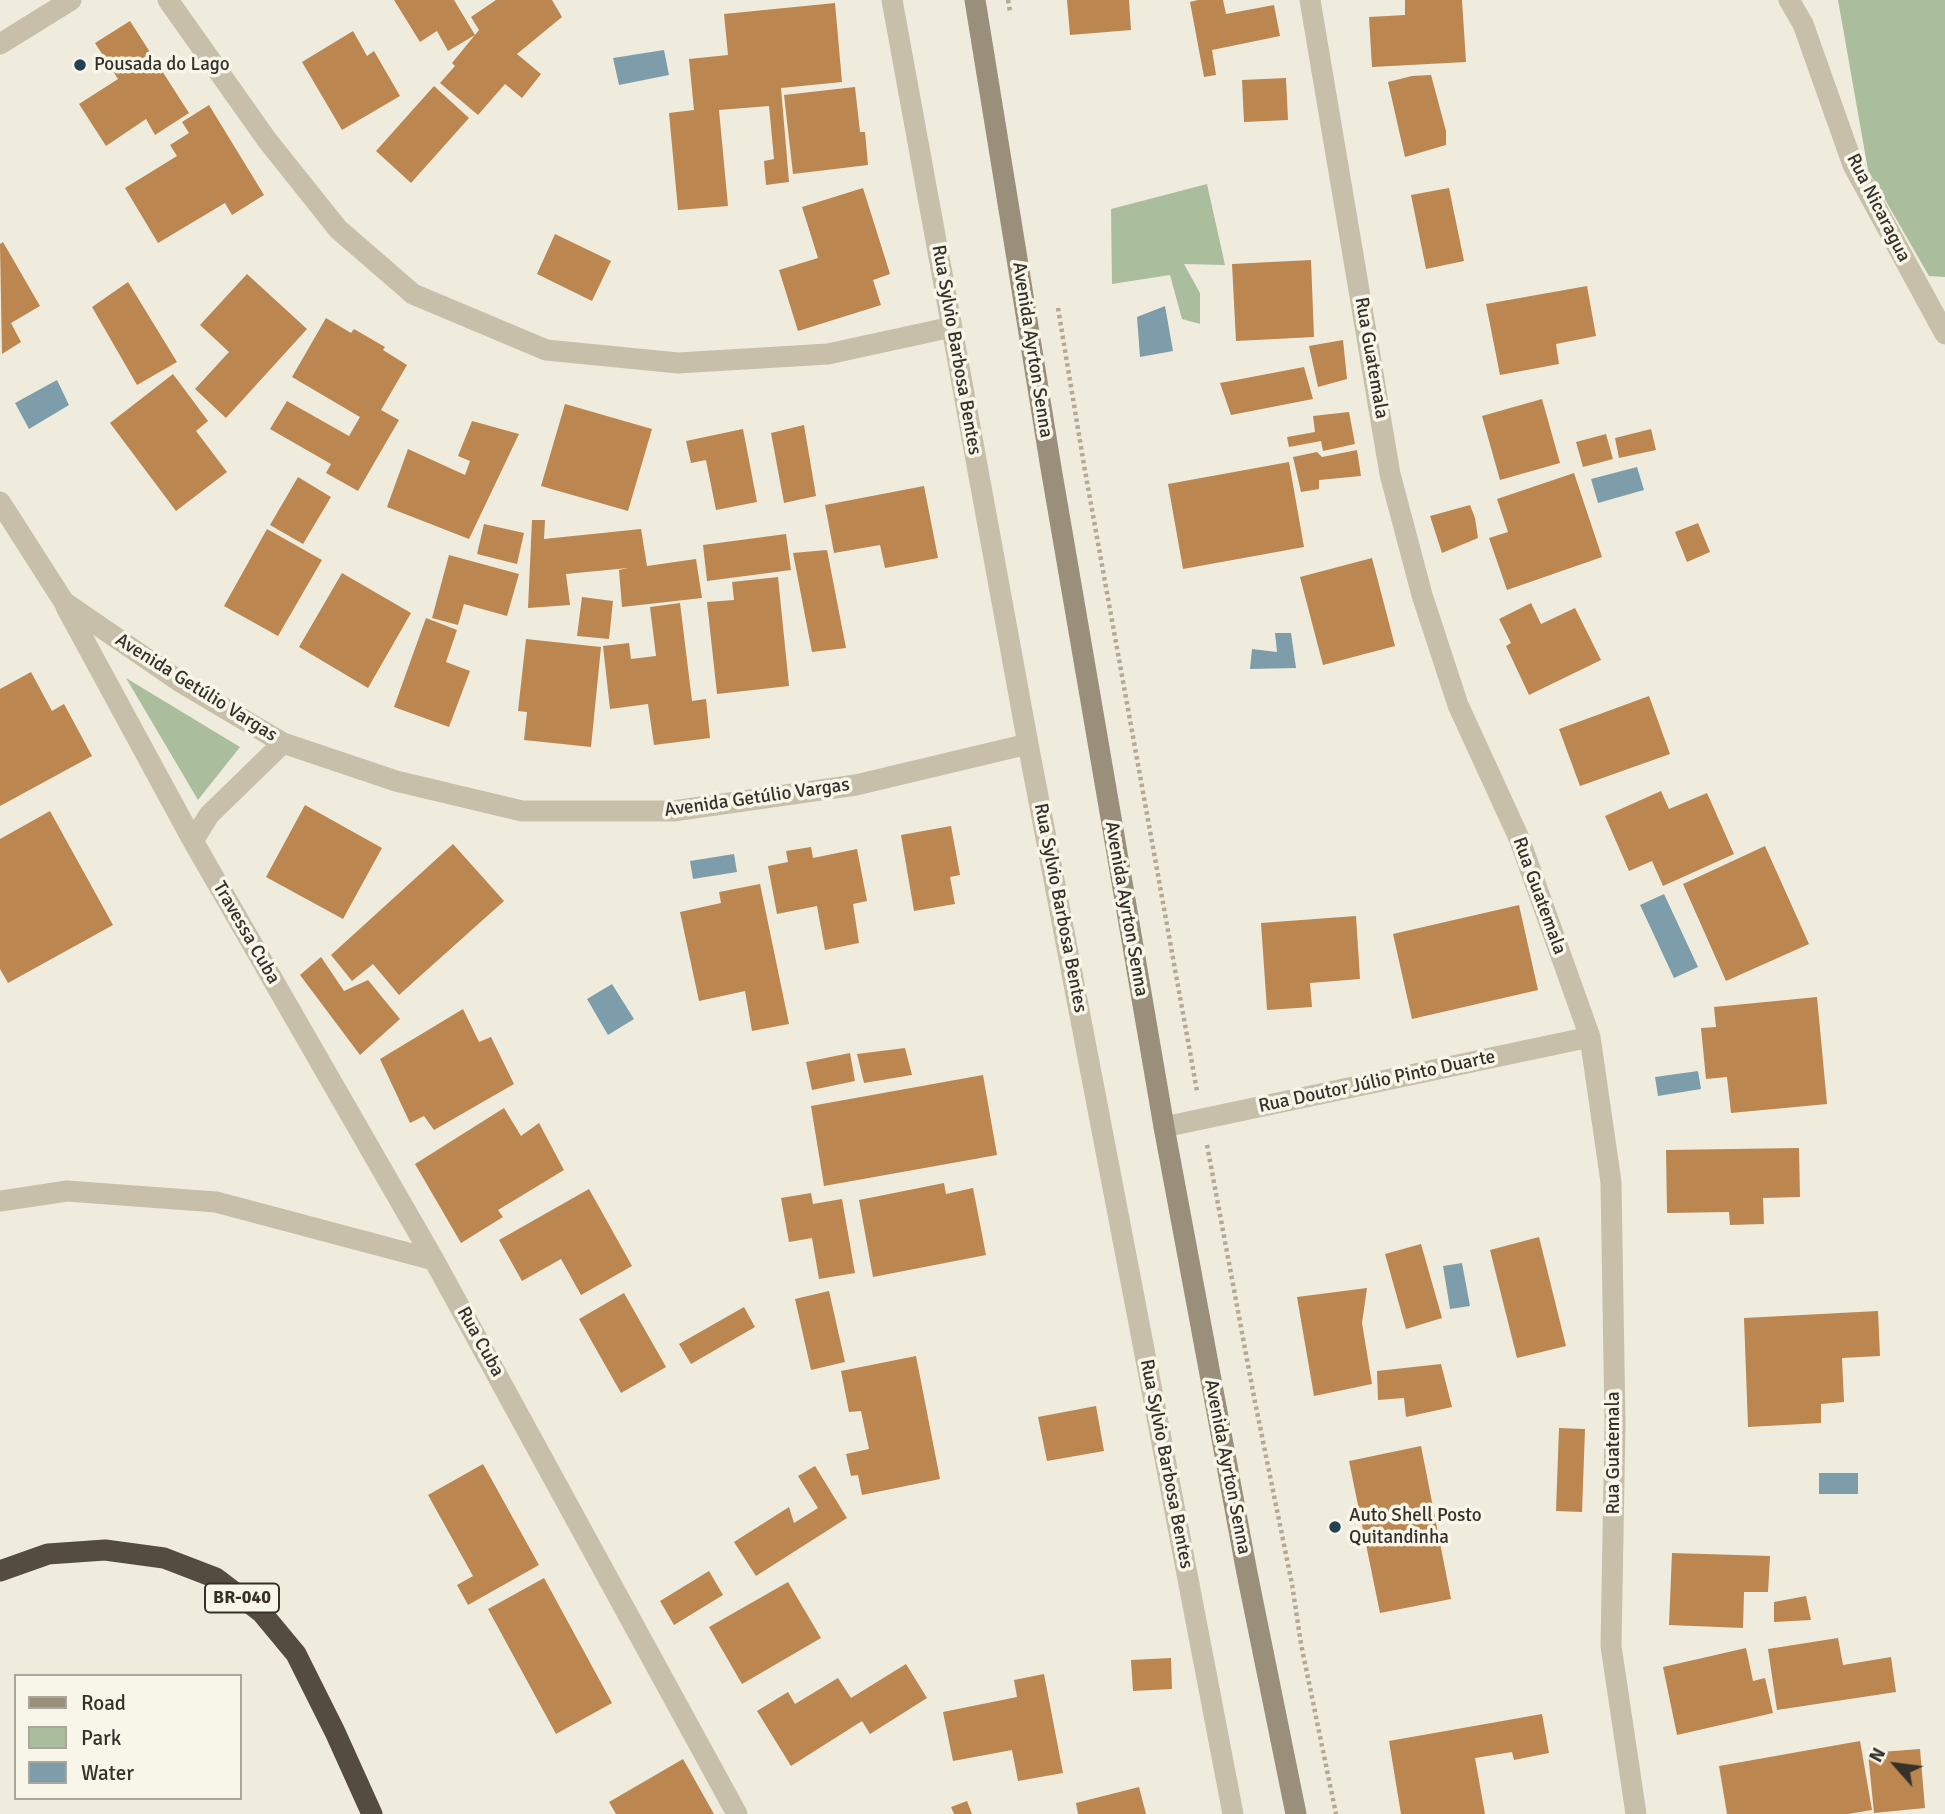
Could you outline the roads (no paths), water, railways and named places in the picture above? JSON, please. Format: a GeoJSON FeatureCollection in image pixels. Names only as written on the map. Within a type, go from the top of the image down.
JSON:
{"type":"FeatureCollection","features":[{"type":"Feature","properties":{"kind":"highway","name":"BR-040"},"geometry":{"type":"LineString","coordinates":[[0,1571],[48,1554],[105,1550],[164,1558],[216,1578],[262,1613],[296,1654],[372,1814]]}},
{"type":"Feature","properties":{"kind":"main road","name":"Avenida Ayrton Senna"},"geometry":{"type":"LineString","coordinates":[[975,0],[1051,468],[1164,1127],[1247,1573],[1296,1814]]}},
{"type":"Feature","properties":{"kind":"street"},"geometry":{"type":"LineString","coordinates":[[0,44],[71,0]]}},
{"type":"Feature","properties":{"kind":"street"},"geometry":{"type":"LineString","coordinates":[[169,0],[267,140],[338,229],[413,294],[546,350],[678,363],[828,354],[952,327]]}},
{"type":"Feature","properties":{"kind":"street","name":"Rua Sylvio Barbosa Bentes"},"geometry":{"type":"LineString","coordinates":[[892,0],[1028,744],[1233,1814]]}},
{"type":"Feature","properties":{"kind":"street","name":"Rua Guatemala"},"geometry":{"type":"LineString","coordinates":[[1310,0],[1390,474],[1422,595],[1458,705],[1519,838],[1590,1037],[1611,1182],[1615,1424],[1611,1646],[1636,1814]]}},
{"type":"Feature","properties":{"kind":"street","name":"Rua Nicaragua"},"geometry":{"type":"LineString","coordinates":[[1789,0],[1803,24],[1853,165],[1945,334]]}},
{"type":"Feature","properties":{"kind":"street"},"geometry":{"type":"LineString","coordinates":[[1803,0],[1803,24]]}},
{"type":"Feature","properties":{"kind":"street","name":"Avenida Getúlio Vargas"},"geometry":{"type":"LineString","coordinates":[[0,502],[64,602],[182,683],[283,743],[396,781],[522,811],[686,810],[856,785],[1028,744]]}},
{"type":"Feature","properties":{"kind":"street","name":"Travessa Cuba"},"geometry":{"type":"LineString","coordinates":[[64,602],[192,841],[435,1259]]}},
{"type":"Feature","properties":{"kind":"street"},"geometry":{"type":"LineString","coordinates":[[192,841],[209,815],[283,743]]}},
{"type":"Feature","properties":{"kind":"street","name":"Rua Doutor Júlio Pinto Duarte"},"geometry":{"type":"LineString","coordinates":[[1164,1127],[1590,1037]]}},
{"type":"Feature","properties":{"kind":"street"},"geometry":{"type":"LineString","coordinates":[[0,1201],[67,1191],[216,1202],[435,1259]]}},
{"type":"Feature","properties":{"kind":"street","name":"Rua Cuba"},"geometry":{"type":"LineString","coordinates":[[435,1259],[737,1814]]}},
{"type":"Feature","properties":{"kind":"water"},"geometry":{"type":"Polygon","coordinates":[[[664,50],[669,75],[619,85],[613,58],[664,50]]]}},
{"type":"Feature","properties":{"kind":"water"},"geometry":{"type":"Polygon","coordinates":[[[1165,306],[1173,351],[1140,357],[1137,317],[1165,306]]]}},
{"type":"Feature","properties":{"kind":"water"},"geometry":{"type":"Polygon","coordinates":[[[57,380],[69,405],[29,429],[15,403],[57,380]]]}},
{"type":"Feature","properties":{"kind":"water"},"geometry":{"type":"Polygon","coordinates":[[[1637,467],[1644,490],[1598,503],[1591,479],[1637,467]]]}},
{"type":"Feature","properties":{"kind":"water"},"geometry":{"type":"Polygon","coordinates":[[[1275,633],[1291,633],[1296,668],[1250,669],[1252,649],[1277,652],[1275,633]]]}},
{"type":"Feature","properties":{"kind":"water"},"geometry":{"type":"Polygon","coordinates":[[[734,854],[737,872],[693,879],[690,861],[734,854]]]}},
{"type":"Feature","properties":{"kind":"water"},"geometry":{"type":"Polygon","coordinates":[[[1664,894],[1698,967],[1674,978],[1640,905],[1664,894]]]}},
{"type":"Feature","properties":{"kind":"water"},"geometry":{"type":"Polygon","coordinates":[[[612,984],[634,1019],[608,1035],[587,999],[612,984]]]}},
{"type":"Feature","properties":{"kind":"water"},"geometry":{"type":"Polygon","coordinates":[[[1698,1071],[1701,1089],[1658,1096],[1655,1077],[1698,1071]]]}},
{"type":"Feature","properties":{"kind":"water"},"geometry":{"type":"Polygon","coordinates":[[[1462,1263],[1470,1306],[1450,1309],[1443,1266],[1462,1263]]]}},
{"type":"Feature","properties":{"kind":"water"},"geometry":{"type":"Polygon","coordinates":[[[1819,1473],[1858,1473],[1858,1494],[1819,1494],[1819,1473]]]}},
{"type":"Feature","properties":{"kind":"place","name":"Pousada do Lago"},"geometry":{"type":"Point","coordinates":[80,65]}},
{"type":"Feature","properties":{"kind":"place","name":"Auto Shell Posto Quitandinha"},"geometry":{"type":"Point","coordinates":[1335,1527]}}]}
